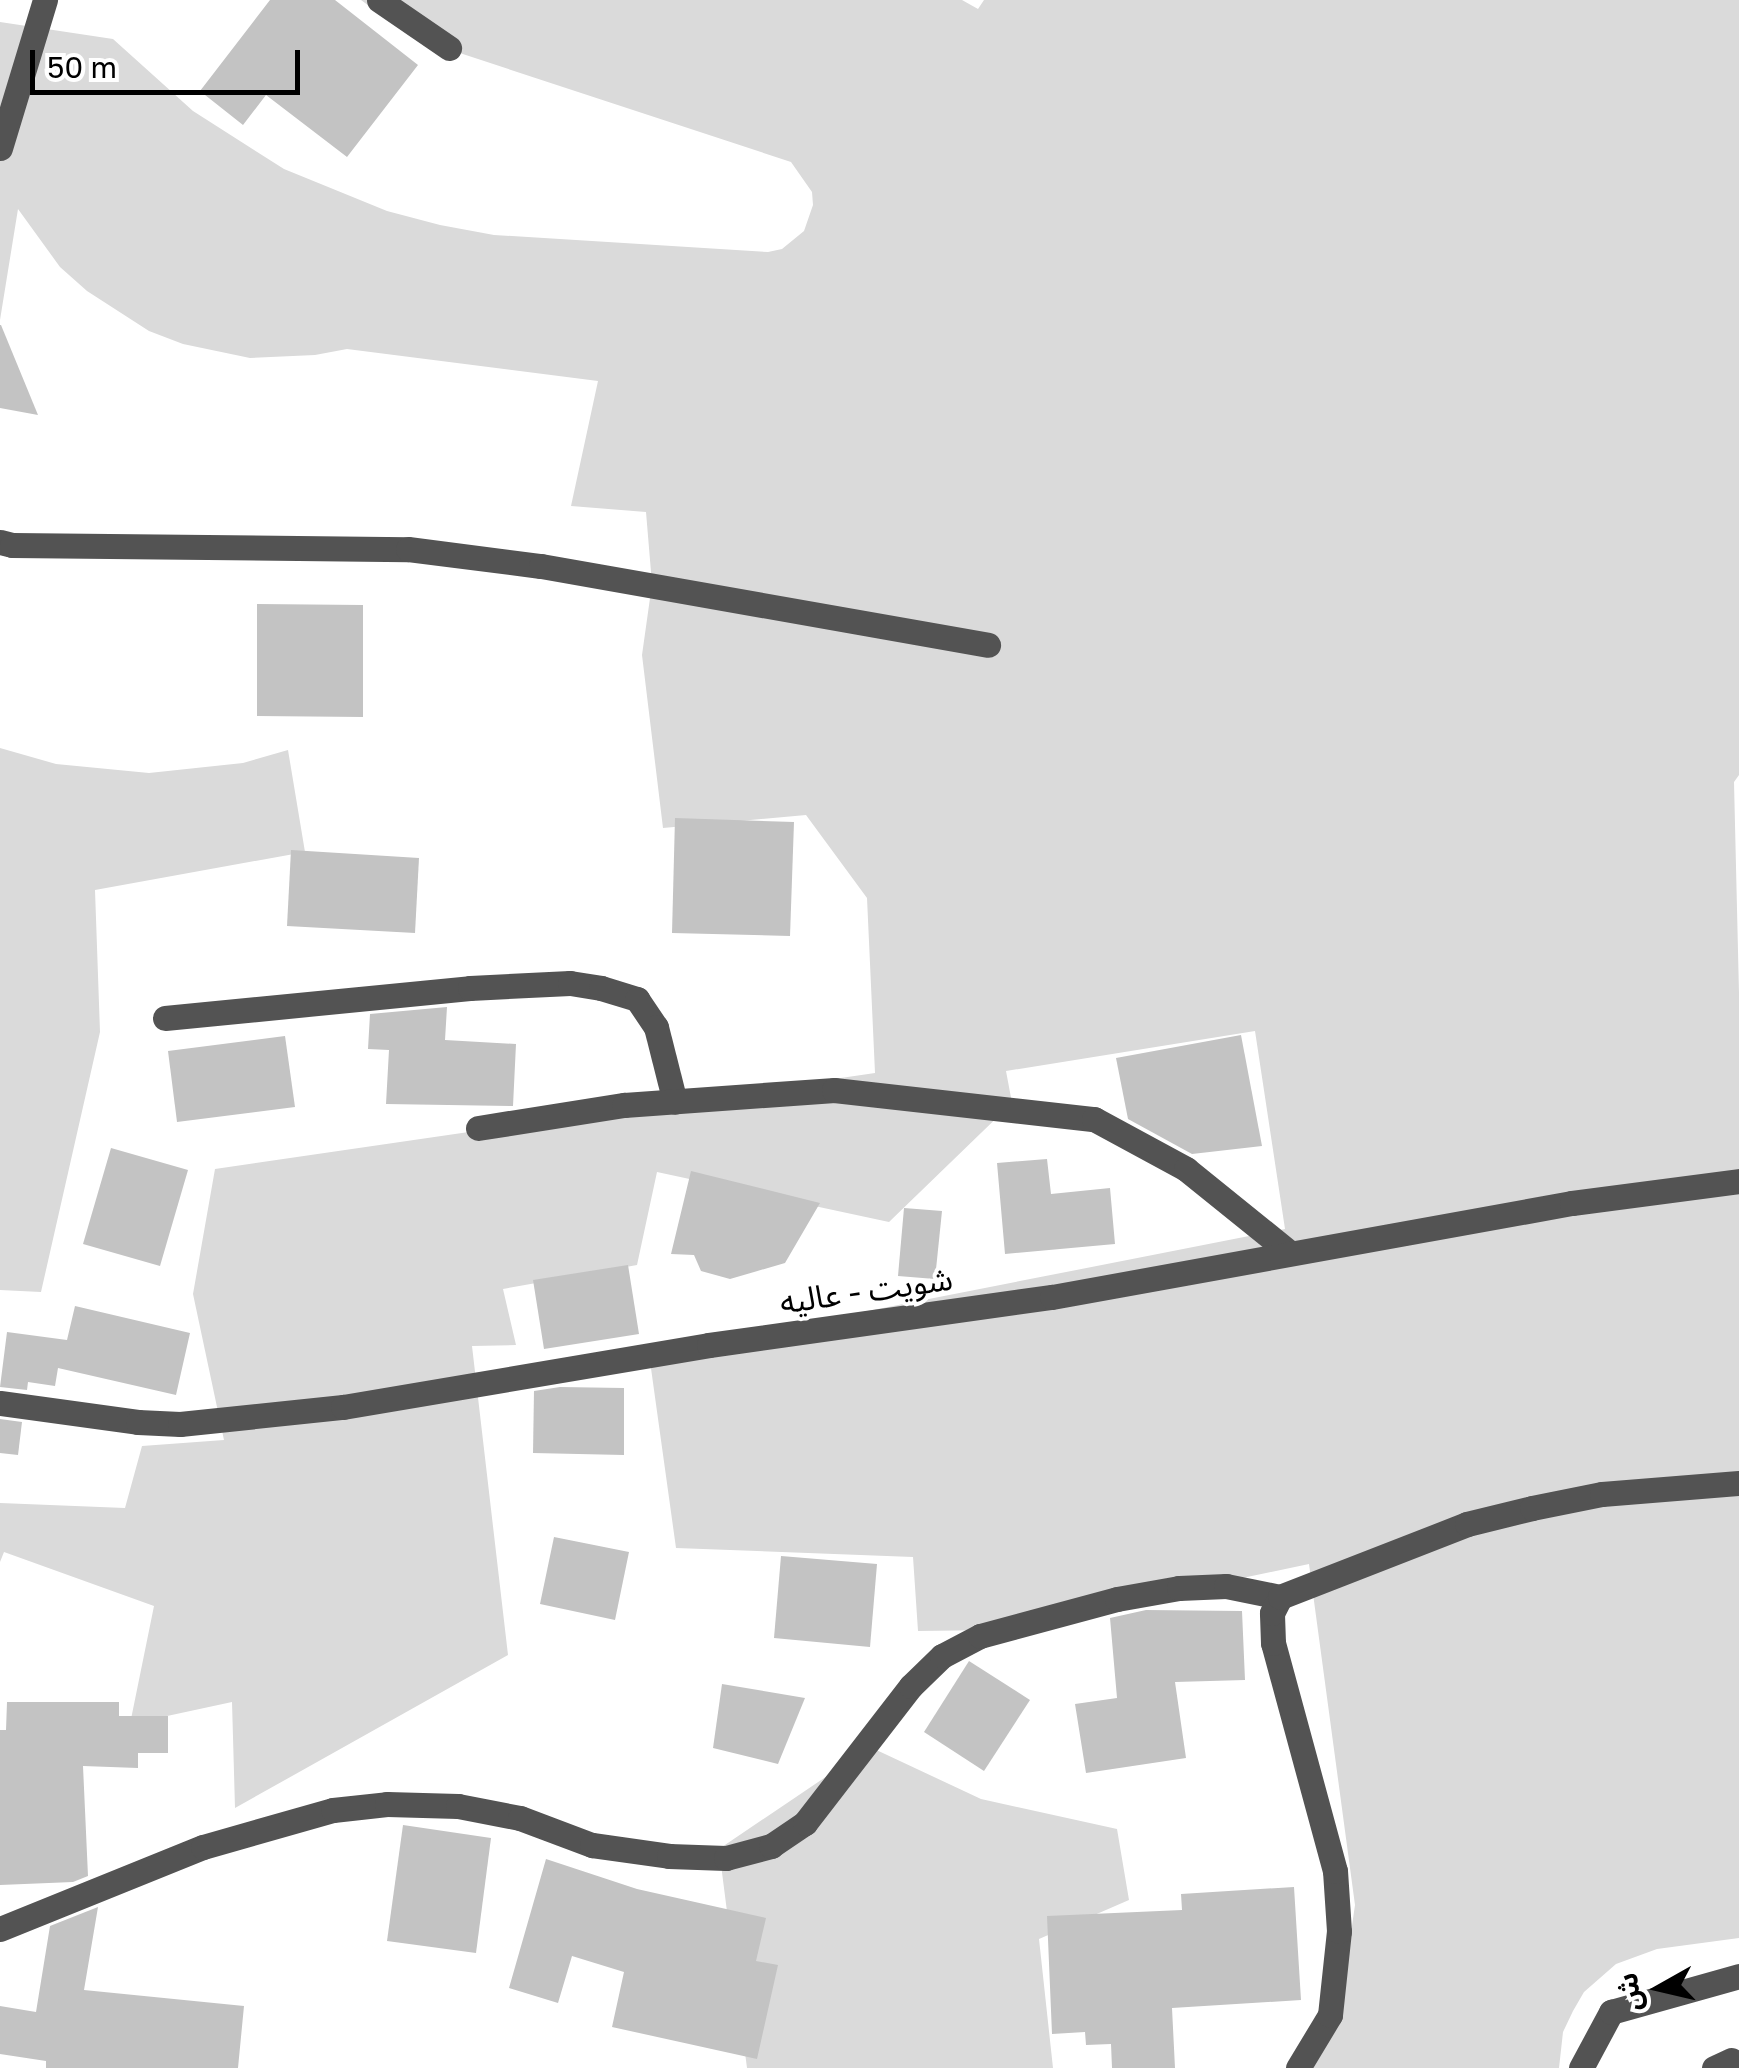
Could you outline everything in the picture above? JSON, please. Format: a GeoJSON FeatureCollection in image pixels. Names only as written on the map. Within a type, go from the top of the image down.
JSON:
{"type":"FeatureCollection","features":[{"type":"Feature","properties":{"kind":"street"},"geometry":{"type":"LineString","coordinates":[[0,148],[22,63],[46,0]]}},
{"type":"Feature","properties":{"kind":"street"},"geometry":{"type":"LineString","coordinates":[[379,0],[449,48]]}},
{"type":"Feature","properties":{"kind":"street"},"geometry":{"type":"LineString","coordinates":[[0,542],[408,549],[542,566],[988,645]]}},
{"type":"Feature","properties":{"kind":"street"},"geometry":{"type":"LineString","coordinates":[[165,1018],[470,988],[570,983],[601,988],[636,999],[656,1028],[674,1102]]}},
{"type":"Feature","properties":{"kind":"street"},"geometry":{"type":"LineString","coordinates":[[478,1128],[624,1105],[834,1090],[1094,1118],[1186,1168],[1289,1252]]}},
{"type":"Feature","properties":{"kind":"street","name":"شويت - عاليه"},"geometry":{"type":"LineString","coordinates":[[0,1403],[180,1424],[343,1406],[709,1344],[1052,1297],[1289,1252],[1446,1230],[1572,1203],[1739,1181]]}},
{"type":"Feature","properties":{"kind":"street"},"geometry":{"type":"LineString","coordinates":[[0,1929],[204,1847],[333,1810],[369,1806],[458,1806],[520,1818],[592,1845],[668,1856],[726,1858],[771,1846],[805,1823],[912,1686],[942,1656],[980,1636],[1117,1599],[1179,1588],[1226,1586],[1280,1597],[1468,1524],[1602,1494],[1739,1482]]}},
{"type":"Feature","properties":{"kind":"street"},"geometry":{"type":"LineString","coordinates":[[1280,1597],[1272,1613],[1273,1643],[1335,1871],[1339,1930],[1330,2015],[1298,2068]]}},
{"type":"Feature","properties":{"kind":"street"},"geometry":{"type":"LineString","coordinates":[[1581,2068],[1611,2012],[1739,1976]]}},
{"type":"Feature","properties":{"kind":"shaded area"},"geometry":{"type":"Polygon","coordinates":[[[361,0],[962,0],[978,9],[984,0],[1739,0],[1739,775],[1734,782],[1739,993],[1739,1938],[1657,1949],[1616,1964],[1584,1992],[1573,2011],[1563,2032],[1559,2068],[1308,2068],[1348,1953],[1355,1905],[1309,1564],[996,1630],[918,1631],[913,1557],[676,1548],[649,1354],[1285,1229],[1255,1031],[1006,1071],[1012,1103],[889,1222],[657,1172],[637,1265],[503,1289],[516,1345],[472,1346],[508,1655],[235,1808],[232,1702],[130,1724],[154,1606],[4,1552],[0,1562],[0,1503],[125,1508],[142,1446],[224,1440],[193,1294],[215,1169],[875,1073],[867,898],[806,815],[663,828],[642,655],[652,584],[646,512],[571,506],[598,381],[347,349],[315,355],[250,358],[183,344],[149,331],[87,291],[60,267],[18,209],[0,320],[0,22],[113,39],[193,111],[284,169],[387,211],[440,225],[494,235],[768,252],[782,249],[804,231],[813,205],[812,192],[791,162],[411,37],[361,0]]]}},
{"type":"Feature","properties":{"kind":"shaded area"},"geometry":{"type":"Polygon","coordinates":[[[0,748],[56,764],[149,773],[243,763],[288,750],[305,852],[95,890],[100,1032],[41,1292],[0,1290],[0,748]]]}},
{"type":"Feature","properties":{"kind":"shaded area"},"geometry":{"type":"Polygon","coordinates":[[[870,1747],[981,1799],[1117,1829],[1129,1900],[1039,1939],[1053,2068],[747,2068],[719,1849],[870,1747]]]}},
{"type":"Feature","properties":{"kind":"building"},"geometry":{"type":"Polygon","coordinates":[[[270,0],[335,0],[418,65],[347,157],[266,95],[243,125],[200,91],[270,0]]]}},
{"type":"Feature","properties":{"kind":"building"},"geometry":{"type":"Polygon","coordinates":[[[1,325],[38,415],[0,408],[1,325]]]}},
{"type":"Feature","properties":{"kind":"building"},"geometry":{"type":"Polygon","coordinates":[[[257,604],[363,605],[363,717],[257,716],[257,604]]]}},
{"type":"Feature","properties":{"kind":"building"},"geometry":{"type":"Polygon","coordinates":[[[675,818],[794,822],[790,936],[672,933],[675,818]]]}},
{"type":"Feature","properties":{"kind":"building"},"geometry":{"type":"Polygon","coordinates":[[[291,850],[419,858],[415,933],[287,926],[291,850]]]}},
{"type":"Feature","properties":{"kind":"building"},"geometry":{"type":"Polygon","coordinates":[[[447,1007],[445,1040],[516,1044],[513,1106],[386,1104],[389,1050],[368,1049],[370,1014],[447,1007]]]}},
{"type":"Feature","properties":{"kind":"building"},"geometry":{"type":"Polygon","coordinates":[[[1241,1035],[1262,1146],[1192,1154],[1128,1119],[1116,1058],[1241,1035]]]}},
{"type":"Feature","properties":{"kind":"building"},"geometry":{"type":"Polygon","coordinates":[[[285,1036],[295,1107],[177,1122],[168,1051],[285,1036]]]}},
{"type":"Feature","properties":{"kind":"building"},"geometry":{"type":"Polygon","coordinates":[[[111,1148],[188,1170],[160,1266],[83,1244],[111,1148]]]}},
{"type":"Feature","properties":{"kind":"building"},"geometry":{"type":"Polygon","coordinates":[[[1047,1159],[1051,1194],[1110,1188],[1115,1244],[1005,1254],[997,1163],[1047,1159]]]}},
{"type":"Feature","properties":{"kind":"building"},"geometry":{"type":"Polygon","coordinates":[[[691,1171],[820,1203],[785,1263],[730,1279],[701,1271],[694,1255],[671,1254],[691,1171]]]}},
{"type":"Feature","properties":{"kind":"building"},"geometry":{"type":"Polygon","coordinates":[[[904,1208],[942,1211],[935,1279],[898,1276],[904,1208]]]}},
{"type":"Feature","properties":{"kind":"building"},"geometry":{"type":"Polygon","coordinates":[[[628,1265],[639,1334],[544,1349],[533,1280],[628,1265]]]}},
{"type":"Feature","properties":{"kind":"building"},"geometry":{"type":"Polygon","coordinates":[[[75,1306],[190,1333],[176,1395],[58,1368],[55,1386],[28,1382],[27,1390],[0,1387],[7,1332],[67,1340],[75,1306]]]}},
{"type":"Feature","properties":{"kind":"building"},"geometry":{"type":"Polygon","coordinates":[[[560,1387],[624,1388],[624,1455],[533,1453],[534,1391],[560,1387]]]}},
{"type":"Feature","properties":{"kind":"building"},"geometry":{"type":"Polygon","coordinates":[[[0,1419],[22,1422],[18,1455],[0,1453],[0,1419]]]}},
{"type":"Feature","properties":{"kind":"building"},"geometry":{"type":"Polygon","coordinates":[[[554,1537],[629,1552],[615,1620],[540,1604],[554,1537]]]}},
{"type":"Feature","properties":{"kind":"building"},"geometry":{"type":"Polygon","coordinates":[[[781,1556],[877,1564],[870,1647],[774,1638],[781,1556]]]}},
{"type":"Feature","properties":{"kind":"building"},"geometry":{"type":"Polygon","coordinates":[[[1146,1610],[1242,1611],[1245,1680],[1175,1682],[1186,1758],[1086,1773],[1075,1704],[1117,1698],[1110,1618],[1146,1610]]]}},
{"type":"Feature","properties":{"kind":"building"},"geometry":{"type":"Polygon","coordinates":[[[969,1661],[1030,1700],[984,1771],[924,1732],[969,1661]]]}},
{"type":"Feature","properties":{"kind":"building"},"geometry":{"type":"Polygon","coordinates":[[[722,1684],[805,1698],[778,1764],[713,1748],[722,1684]]]}},
{"type":"Feature","properties":{"kind":"building"},"geometry":{"type":"Polygon","coordinates":[[[7,1702],[119,1702],[119,1716],[168,1716],[168,1753],[138,1753],[138,1768],[83,1766],[88,1876],[73,1882],[0,1885],[0,1730],[6,1730],[7,1702]]]}},
{"type":"Feature","properties":{"kind":"building"},"geometry":{"type":"Polygon","coordinates":[[[403,1825],[491,1838],[476,1953],[387,1941],[403,1825]]]}},
{"type":"Feature","properties":{"kind":"building"},"geometry":{"type":"Polygon","coordinates":[[[546,1859],[637,1889],[766,1918],[756,1961],[778,1965],[757,2059],[612,2027],[624,1972],[572,1956],[558,2003],[509,1988],[546,1859]]]}},
{"type":"Feature","properties":{"kind":"building"},"geometry":{"type":"Polygon","coordinates":[[[1294,1887],[1301,2000],[1172,2008],[1175,2068],[1112,2068],[1111,2044],[1086,2045],[1085,2032],[1052,2034],[1047,1916],[1182,1910],[1181,1894],[1294,1887]]]}},
{"type":"Feature","properties":{"kind":"building"},"geometry":{"type":"Polygon","coordinates":[[[98,1907],[84,1990],[244,2006],[238,2068],[46,2068],[46,2061],[0,2054],[0,2006],[36,2012],[50,1926],[98,1907]]]}}]}
